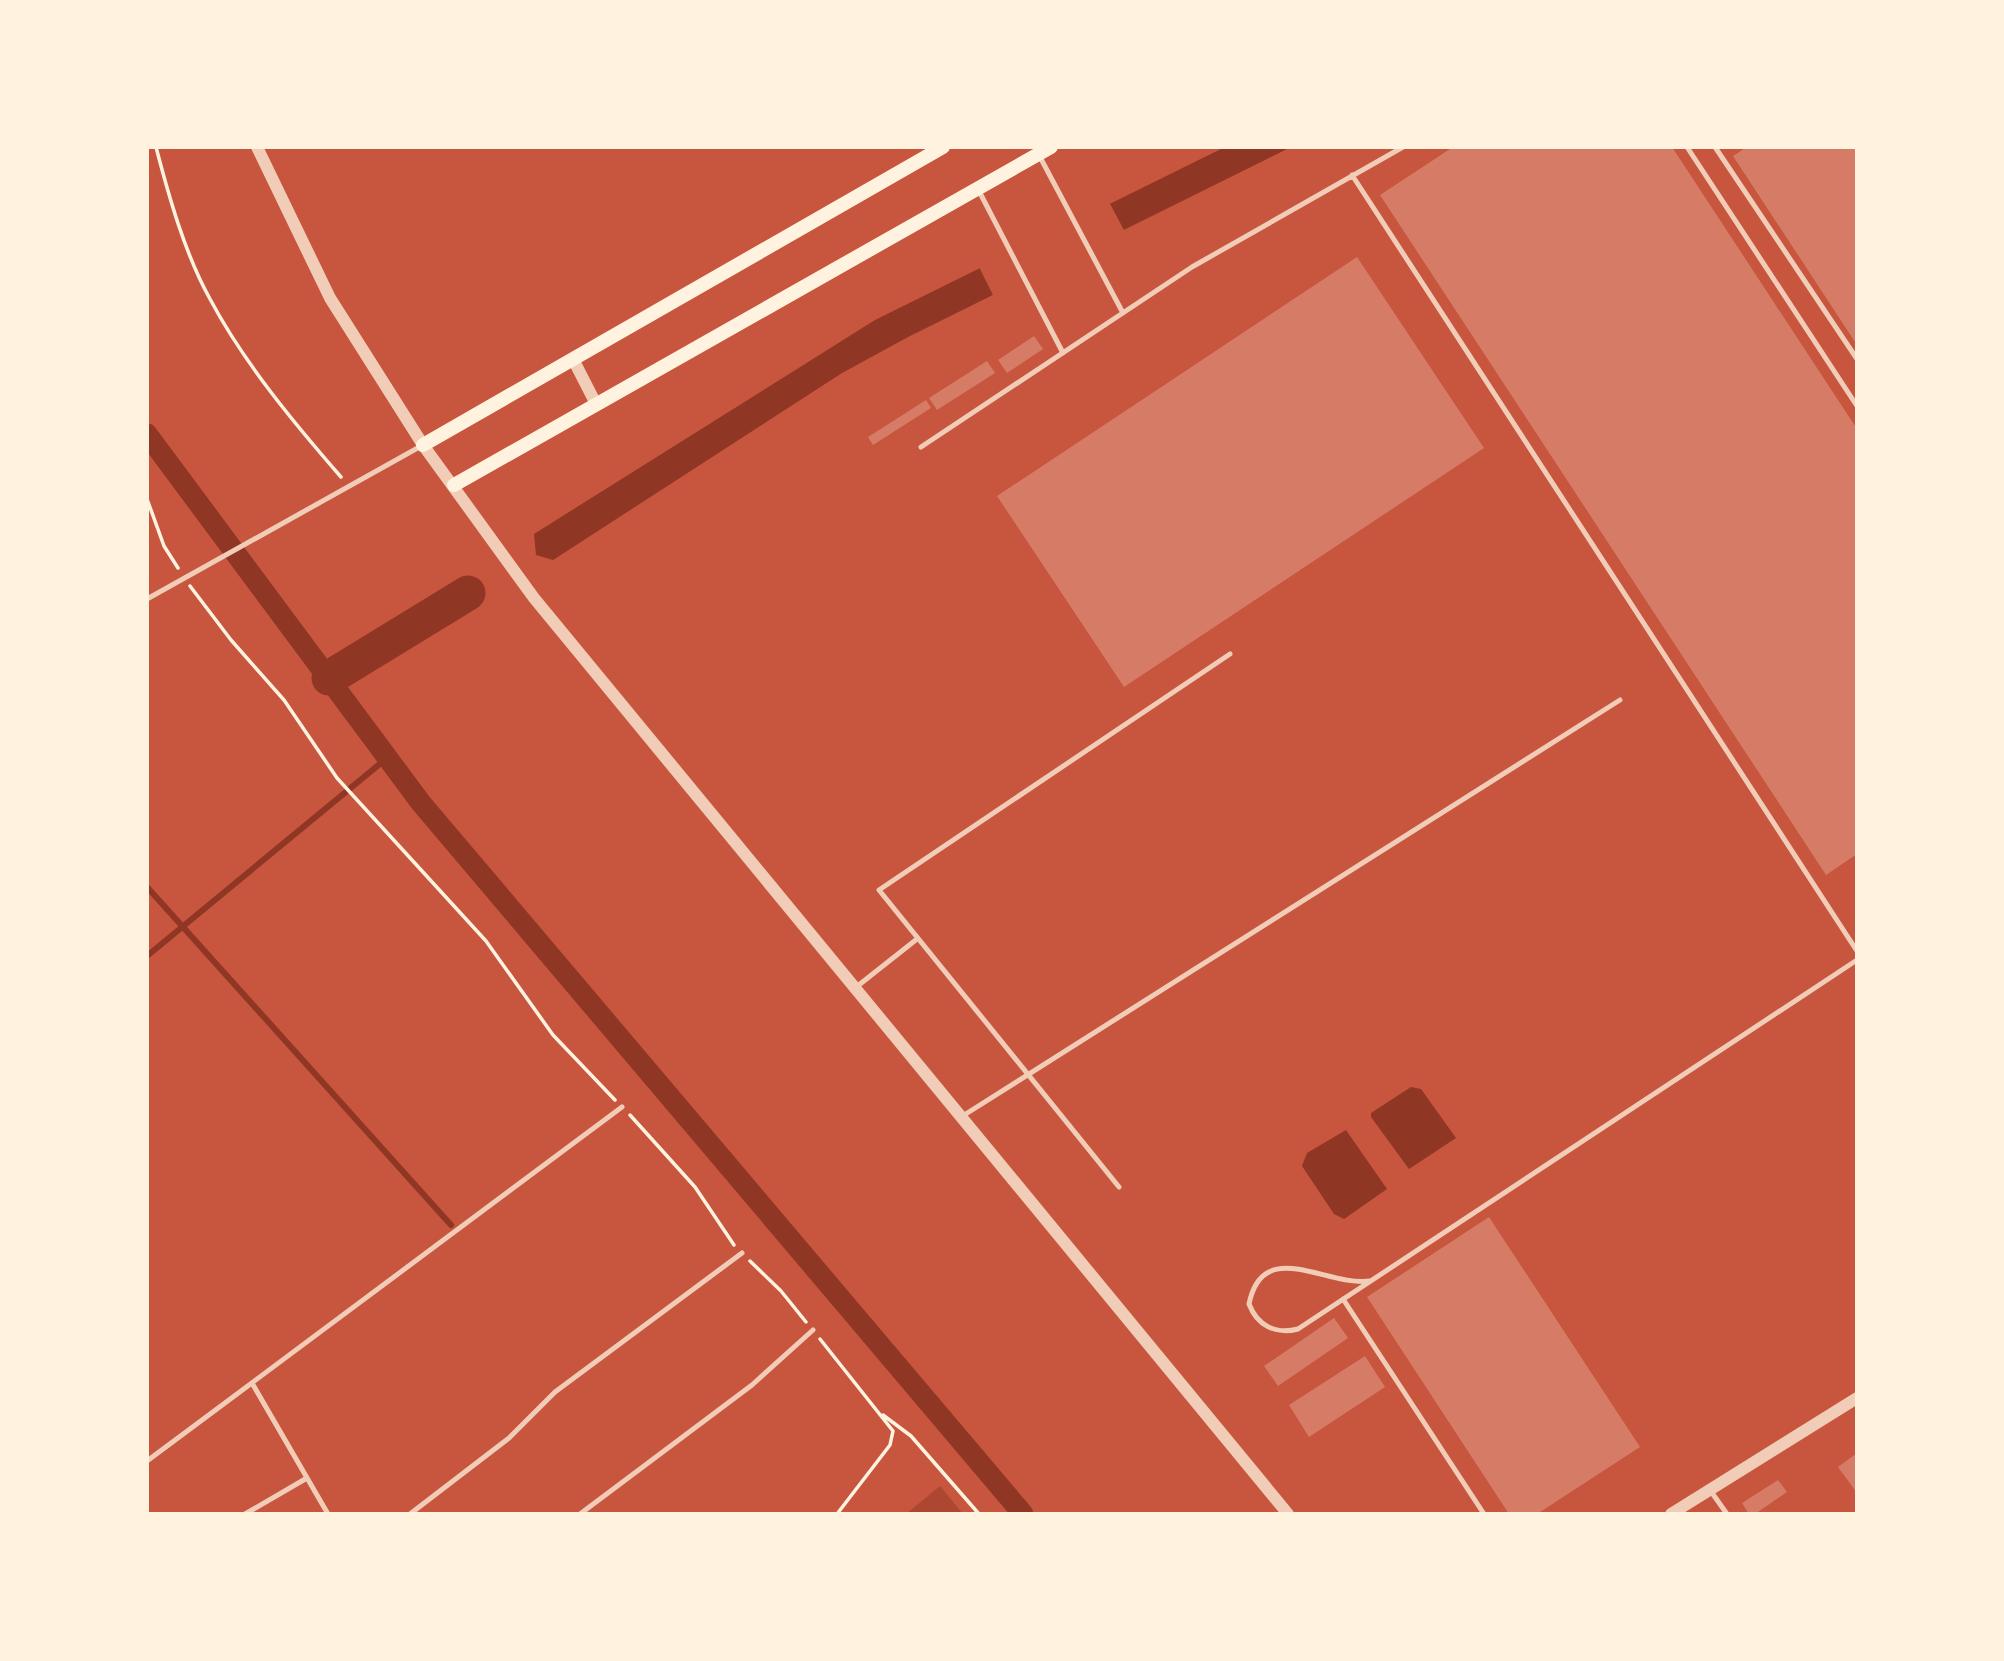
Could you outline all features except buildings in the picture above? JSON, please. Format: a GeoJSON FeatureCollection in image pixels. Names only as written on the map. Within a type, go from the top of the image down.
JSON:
{"type":"FeatureCollection","features":[{"type":"Feature","properties":{"kind":"main road"},"geometry":{"type":"LineString","coordinates":[[423,445],[943,147]]}},
{"type":"Feature","properties":{"kind":"main road"},"geometry":{"type":"LineString","coordinates":[[454,485],[596,404],[980,194],[1045,150]]}},
{"type":"Feature","properties":{"kind":"street"},"geometry":{"type":"LineString","coordinates":[[257,147],[330,298],[423,445],[534,597],[1288,1514]]}},
{"type":"Feature","properties":{"kind":"street"},"geometry":{"type":"LineString","coordinates":[[573,359],[596,404]]}},
{"type":"Feature","properties":{"kind":"street"},"geometry":{"type":"LineString","coordinates":[[1671,1514],[1857,1398]]}},
{"type":"Feature","properties":{"kind":"lane"},"geometry":{"type":"LineString","coordinates":[[921,447],[1192,267],[1403,147]]}},
{"type":"Feature","properties":{"kind":"lane"},"geometry":{"type":"LineString","coordinates":[[1687,147],[1857,406]]}},
{"type":"Feature","properties":{"kind":"lane"},"geometry":{"type":"LineString","coordinates":[[1715,147],[1857,359]]}},
{"type":"Feature","properties":{"kind":"lane"},"geometry":{"type":"LineString","coordinates":[[1045,150],[1046,169],[1123,313]]}},
{"type":"Feature","properties":{"kind":"lane"},"geometry":{"type":"LineString","coordinates":[[1352,175],[1857,951]]}},
{"type":"Feature","properties":{"kind":"lane"},"geometry":{"type":"LineString","coordinates":[[980,194],[1063,353]]}},
{"type":"Feature","properties":{"kind":"lane"},"geometry":{"type":"LineString","coordinates":[[147,599],[423,445]]}},
{"type":"Feature","properties":{"kind":"lane"},"geometry":{"type":"LineString","coordinates":[[1119,1187],[879,890],[1230,654]]}},
{"type":"Feature","properties":{"kind":"lane"},"geometry":{"type":"LineString","coordinates":[[961,1117],[1620,700]]}},
{"type":"Feature","properties":{"kind":"lane"},"geometry":{"type":"LineString","coordinates":[[855,988],[918,939]]}},
{"type":"Feature","properties":{"kind":"lane"},"geometry":{"type":"LineString","coordinates":[[1370,1281],[1353,1284],[1287,1267],[1270,1270],[1259,1278],[1249,1304],[1254,1317],[1267,1327],[1285,1332],[1298,1329],[1857,960]]}},
{"type":"Feature","properties":{"kind":"lane"},"geometry":{"type":"LineString","coordinates":[[147,1461],[622,1107]]}},
{"type":"Feature","properties":{"kind":"lane"},"geometry":{"type":"LineString","coordinates":[[411,1514],[509,1438],[555,1392],[741,1253]]}},
{"type":"Feature","properties":{"kind":"lane"},"geometry":{"type":"LineString","coordinates":[[1343,1299],[1484,1514]]}},
{"type":"Feature","properties":{"kind":"lane"},"geometry":{"type":"LineString","coordinates":[[580,1514],[752,1385],[813,1330]]}},
{"type":"Feature","properties":{"kind":"lane"},"geometry":{"type":"LineString","coordinates":[[252,1383],[328,1514]]}},
{"type":"Feature","properties":{"kind":"lane"},"geometry":{"type":"LineString","coordinates":[[246,1514],[307,1478]]}},
{"type":"Feature","properties":{"kind":"lane"},"geometry":{"type":"LineString","coordinates":[[1710,1490],[1727,1514]]}},
{"type":"Feature","properties":{"kind":"path"},"geometry":{"type":"LineString","coordinates":[[156,147],[187,244],[209,299],[305,436],[349,487]]}},
{"type":"Feature","properties":{"kind":"path"},"geometry":{"type":"LineString","coordinates":[[147,499],[164,546],[184,578],[231,640],[284,700],[343,784],[486,941],[553,1035],[695,1187],[718,1224],[741,1253],[782,1291],[893,1431],[890,1445],[837,1514]]}},
{"type":"Feature","properties":{"kind":"path"},"geometry":{"type":"LineString","coordinates":[[880,1413],[911,1436],[979,1514]]}},
{"type":"Feature","properties":{"kind":"shaded area"},"geometry":{"type":"Polygon","coordinates":[[[1225,147],[1291,147],[908,337],[842,373],[553,560],[536,555],[534,534],[875,320],[1225,147]]]}},
{"type":"Feature","properties":{"kind":"shaded area"},"geometry":{"type":"Polygon","coordinates":[[[1411,1087],[1421,1089],[1456,1138],[1409,1169],[1371,1117],[1371,1113],[1411,1087]]]}},
{"type":"Feature","properties":{"kind":"shaded area"},"geometry":{"type":"Polygon","coordinates":[[[1346,1130],[1387,1189],[1344,1219],[1334,1214],[1302,1166],[1307,1153],[1346,1130]]]}},
{"type":"Feature","properties":{"kind":"shaded area"},"geometry":{"type":"Polygon","coordinates":[[[940,1486],[963,1514],[906,1514],[940,1486]]]}},
{"type":"Feature","properties":{"kind":"pier"},"geometry":{"type":"Polygon","coordinates":[[[1108,200],[1125,232],[994,297],[978,265],[1108,200]]]}},
{"type":"Feature","properties":{"kind":"waterway"},"geometry":{"type":"LineString","coordinates":[[147,434],[421,803],[1023,1514]]}},
{"type":"Feature","properties":{"kind":"waterway"},"geometry":{"type":"LineString","coordinates":[[329,678],[468,593]]}},
{"type":"Feature","properties":{"kind":"waterway"},"geometry":{"type":"LineString","coordinates":[[147,956],[387,758]]}},
{"type":"Feature","properties":{"kind":"waterway"},"geometry":{"type":"LineString","coordinates":[[147,887],[451,1225]]}}]}
